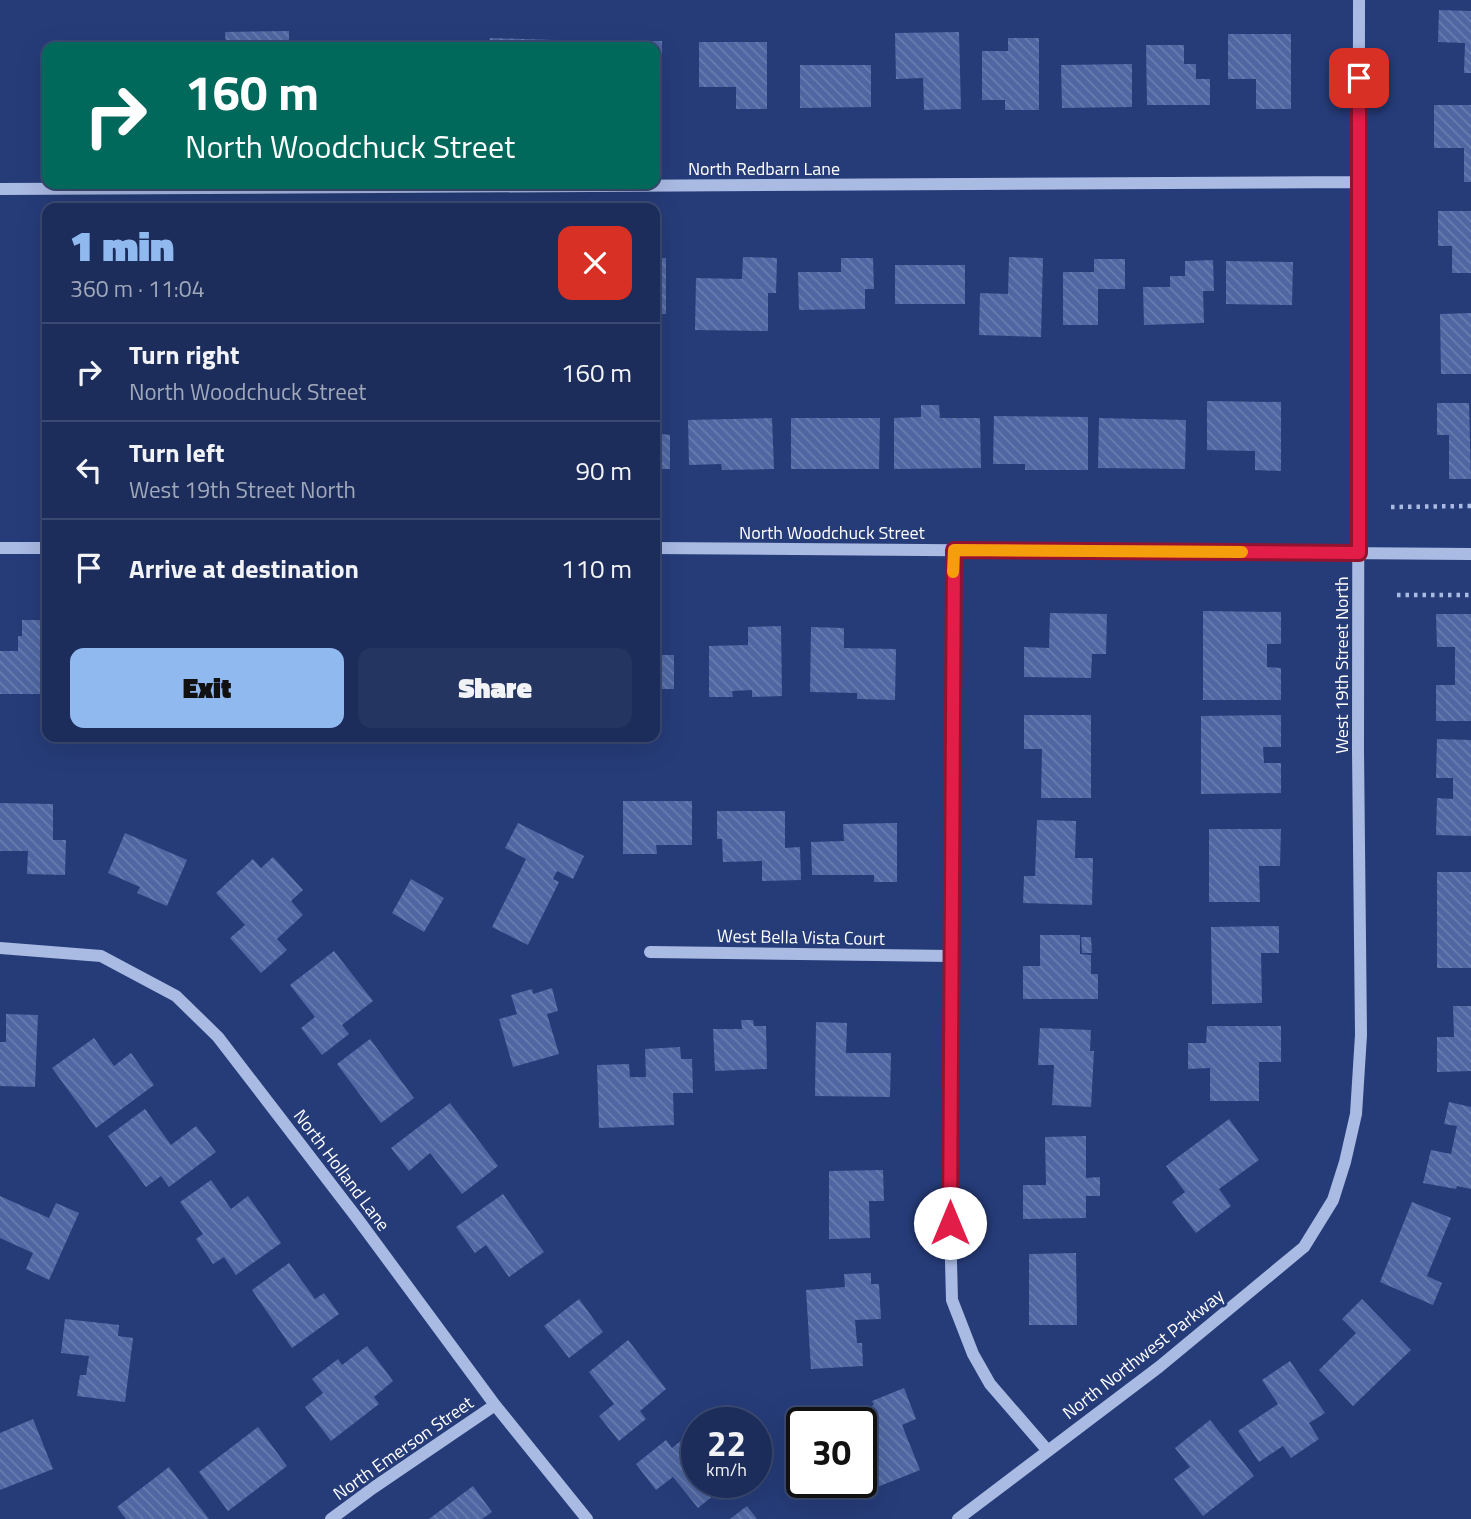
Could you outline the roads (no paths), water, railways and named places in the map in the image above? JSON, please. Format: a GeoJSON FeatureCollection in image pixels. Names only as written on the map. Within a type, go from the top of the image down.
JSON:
{"type":"FeatureCollection","features":[{"type":"Feature","properties":{"kind":"street","name":"West 19th Street North"},"geometry":{"type":"LineString","coordinates":[[1333,1200],[1356,1114],[1361,1035],[1358,750],[1359,0]]}},
{"type":"Feature","properties":{"kind":"street","name":"North Redbarn Lane"},"geometry":{"type":"LineString","coordinates":[[660,186],[1359,182]]}},
{"type":"Feature","properties":{"kind":"street","name":"North Redbarn Lane"},"geometry":{"type":"LineString","coordinates":[[0,189],[42,189]]}},
{"type":"Feature","properties":{"kind":"street"},"geometry":{"type":"LineString","coordinates":[[0,548],[42,548]]}},
{"type":"Feature","properties":{"kind":"street","name":"North Woodchuck Street"},"geometry":{"type":"LineString","coordinates":[[660,548],[1471,554]]}},
{"type":"Feature","properties":{"kind":"street"},"geometry":{"type":"LineString","coordinates":[[954,550],[950,1223],[952,1300],[972,1354],[990,1384],[1048,1451]]}},
{"type":"Feature","properties":{"kind":"street","name":"North Holland Lane"},"geometry":{"type":"LineString","coordinates":[[0,948],[102,956],[176,996],[218,1037],[357,1218],[495,1405],[587,1519]]}},
{"type":"Feature","properties":{"kind":"street","name":"West Bella Vista Court"},"geometry":{"type":"LineString","coordinates":[[650,952],[951,956]]}},
{"type":"Feature","properties":{"kind":"street","name":"North Northwest Parkway"},"geometry":{"type":"LineString","coordinates":[[958,1519],[1159,1367],[1304,1247],[1333,1200]]}},
{"type":"Feature","properties":{"kind":"street","name":"North Emerson Street"},"geometry":{"type":"LineString","coordinates":[[331,1519],[495,1405]]}}]}
